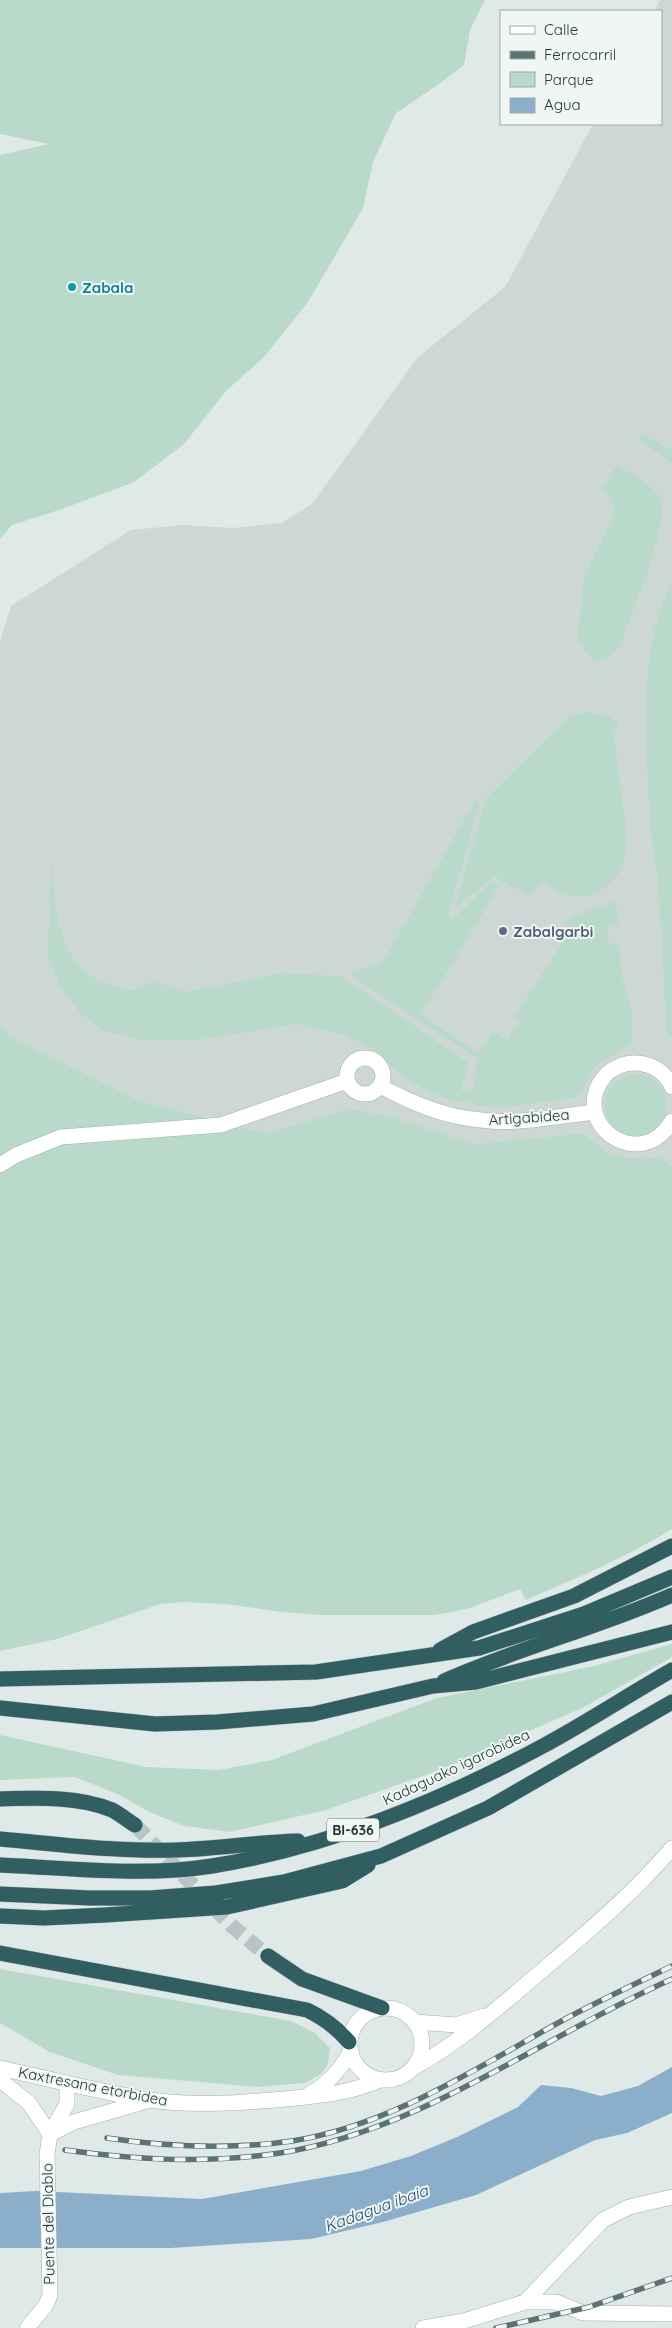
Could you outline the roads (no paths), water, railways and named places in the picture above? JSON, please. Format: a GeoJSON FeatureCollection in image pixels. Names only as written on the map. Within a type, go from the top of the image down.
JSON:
{"type":"FeatureCollection","features":[{"type":"Feature","properties":{"kind":"highway"},"geometry":{"type":"LineString","coordinates":[[433,1655],[473,1632],[574,1596],[619,1575],[672,1546]]}},
{"type":"Feature","properties":{"kind":"highway"},"geometry":{"type":"LineString","coordinates":[[0,1679],[316,1672],[433,1655],[479,1648],[574,1617],[672,1577]]}},
{"type":"Feature","properties":{"kind":"highway"},"geometry":{"type":"LineString","coordinates":[[433,1686],[482,1664],[622,1617],[672,1595]]}},
{"type":"Feature","properties":{"kind":"highway"},"geometry":{"type":"LineString","coordinates":[[0,1708],[155,1724],[217,1722],[313,1714],[433,1686],[476,1682],[672,1632]]}},
{"type":"Feature","properties":{"kind":"highway","name":"Kadaguako igarobidea"},"geometry":{"type":"LineString","coordinates":[[0,1865],[149,1871],[210,1867],[264,1856],[322,1840],[375,1823],[493,1771],[542,1747],[672,1670]]}},
{"type":"Feature","properties":{"kind":"highway","name":"BI-636"},"geometry":{"type":"LineString","coordinates":[[0,1894],[90,1898],[150,1898],[216,1893],[284,1882],[381,1856],[488,1808],[672,1702]]}},
{"type":"Feature","properties":{"kind":"highway"},"geometry":{"type":"LineString","coordinates":[[0,1799],[84,1802],[114,1811],[135,1825]]}},
{"type":"Feature","properties":{"kind":"highway"},"geometry":{"type":"LineString","coordinates":[[0,1839],[122,1850],[226,1848],[270,1842],[322,1840]]}},
{"type":"Feature","properties":{"kind":"highway"},"geometry":{"type":"LineString","coordinates":[[0,1916],[96,1916],[227,1907],[342,1881],[381,1856]]}},
{"type":"Feature","properties":{"kind":"highway"},"geometry":{"type":"LineString","coordinates":[[0,1953],[307,2010],[320,2016],[338,2030],[350,2047]]}},
{"type":"Feature","properties":{"kind":"highway"},"geometry":{"type":"LineString","coordinates":[[268,1956],[302,1979],[382,2008]]}},
{"type":"Feature","properties":{"kind":"street"},"geometry":{"type":"LineString","coordinates":[[363,1058],[374,1061],[381,1069],[380,1086],[371,1093],[359,1094],[349,1086],[347,1071],[353,1063],[363,1058]]}},
{"type":"Feature","properties":{"kind":"street"},"geometry":{"type":"LineString","coordinates":[[670,1130],[644,1144],[618,1141],[608,1134],[600,1124],[595,1112],[594,1098],[598,1085],[606,1074],[618,1066],[631,1063],[645,1064],[662,1073],[672,1087]]}},
{"type":"Feature","properties":{"kind":"street"},"geometry":{"type":"LineString","coordinates":[[0,1165],[16,1155],[61,1137],[221,1125],[347,1081]]}},
{"type":"Feature","properties":{"kind":"street","name":"Artigabidea"},"geometry":{"type":"LineString","coordinates":[[380,1086],[413,1103],[446,1114],[481,1121],[518,1121],[595,1112]]}},
{"type":"Feature","properties":{"kind":"street"},"geometry":{"type":"LineString","coordinates":[[413,2068],[420,2058],[422,2046],[421,2033],[415,2022],[395,2008],[382,2008],[363,2015],[351,2032],[350,2047],[354,2062],[360,2070],[380,2080],[392,2080],[404,2076],[413,2068],[442,2052],[601,1921],[672,1848]]}},
{"type":"Feature","properties":{"kind":"street"},"geometry":{"type":"LineString","coordinates":[[415,2022],[456,2025],[475,2020],[494,2011]]}},
{"type":"Feature","properties":{"kind":"street","name":"Kaxtresana etorbidea"},"geometry":{"type":"LineString","coordinates":[[305,2097],[329,2081],[339,2070],[350,2047]]}},
{"type":"Feature","properties":{"kind":"street","name":"Kaxtresana etorbidea"},"geometry":{"type":"LineString","coordinates":[[0,2068],[151,2100],[211,2103],[289,2100],[344,2093],[380,2080]]}},
{"type":"Feature","properties":{"kind":"street"},"geometry":{"type":"LineString","coordinates":[[0,2080],[29,2103],[50,2134],[74,2122],[151,2100]]}},
{"type":"Feature","properties":{"kind":"street","name":"Puente del Diablo"},"geometry":{"type":"LineString","coordinates":[[27,2328],[46,2305],[50,2295],[46,2154],[50,2134],[67,2104],[67,2083]]}},
{"type":"Feature","properties":{"kind":"street"},"geometry":{"type":"LineString","coordinates":[[525,2302],[603,2220],[629,2207],[672,2197]]}},
{"type":"Feature","properties":{"kind":"street"},"geometry":{"type":"LineString","coordinates":[[423,2328],[464,2321],[525,2302],[556,2302],[584,2313],[672,2314]]}},
{"type":"Feature","properties":{"kind":"water","name":"Kadagua ibaia"},"geometry":{"type":"Polygon","coordinates":[[[672,2067],[672,2113],[627,2133],[595,2140],[476,2195],[383,2222],[311,2239],[171,2248],[0,2248],[0,2193],[36,2191],[202,2199],[361,2171],[411,2156],[457,2137],[518,2107],[541,2085],[571,2088],[601,2096],[638,2086],[672,2067]]]}},
{"type":"Feature","properties":{"kind":"tunnel"},"geometry":{"type":"LineString","coordinates":[[135,1825],[232,1926],[268,1956]]}},
{"type":"Feature","properties":{"kind":"railway"},"geometry":{"type":"LineString","coordinates":[[107,2138],[153,2144],[246,2146],[292,2141],[329,2133],[365,2122],[434,2092],[567,2018],[672,1966]]}},
{"type":"Feature","properties":{"kind":"railway"},"geometry":{"type":"LineString","coordinates":[[65,2150],[145,2158],[199,2160],[280,2153],[332,2142],[382,2125],[432,2103],[624,2002],[672,1979]]}},
{"type":"Feature","properties":{"kind":"railway"},"geometry":{"type":"LineString","coordinates":[[496,2328],[589,2307],[672,2278]]}},
{"type":"Feature","properties":{"kind":"place","name":"Zabala"},"geometry":{"type":"Point","coordinates":[72,287]}},
{"type":"Feature","properties":{"kind":"place","name":"Zabalgarbi"},"geometry":{"type":"Point","coordinates":[503,931]}}]}
